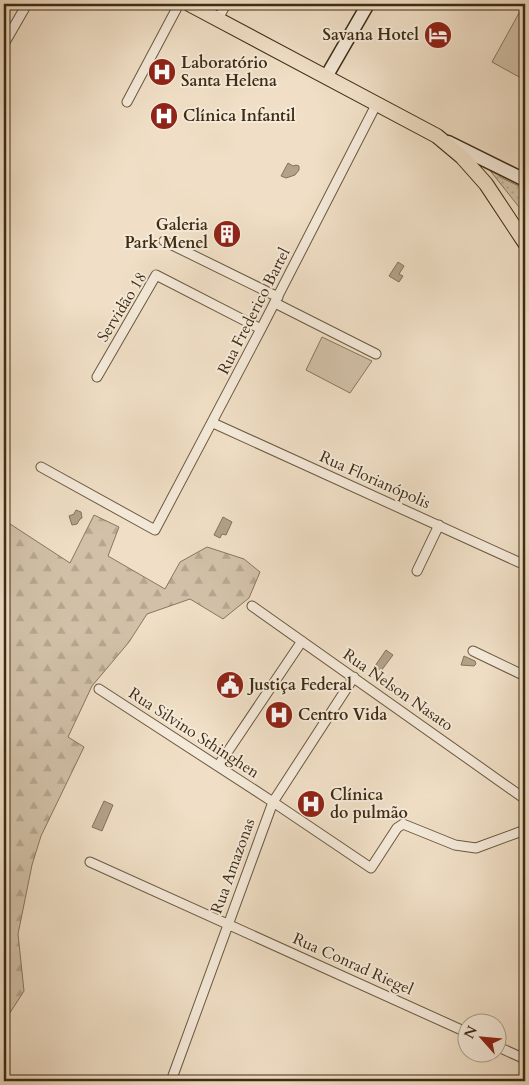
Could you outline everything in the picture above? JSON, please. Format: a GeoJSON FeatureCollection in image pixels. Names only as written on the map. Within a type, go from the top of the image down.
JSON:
{"type":"FeatureCollection","features":[{"type":"Feature","properties":{"kind":"main road"},"geometry":{"type":"LineString","coordinates":[[189,4],[437,136],[462,157],[486,184],[525,243]]}},
{"type":"Feature","properties":{"kind":"street"},"geometry":{"type":"LineString","coordinates":[[4,44],[26,4]]}},
{"type":"Feature","properties":{"kind":"street"},"geometry":{"type":"LineString","coordinates":[[126,102],[179,4]]}},
{"type":"Feature","properties":{"kind":"street"},"geometry":{"type":"LineString","coordinates":[[218,19],[226,4]]}},
{"type":"Feature","properties":{"kind":"street"},"geometry":{"type":"LineString","coordinates":[[326,77],[368,4]]}},
{"type":"Feature","properties":{"kind":"street","name":"Rua Frederico Bartel"},"geometry":{"type":"LineString","coordinates":[[42,467],[155,530],[277,300],[377,103]]}},
{"type":"Feature","properties":{"kind":"street"},"geometry":{"type":"LineString","coordinates":[[437,136],[525,180]]}},
{"type":"Feature","properties":{"kind":"street"},"geometry":{"type":"LineString","coordinates":[[164,240],[376,354]]}},
{"type":"Feature","properties":{"kind":"street","name":"Servidão 18"},"geometry":{"type":"LineString","coordinates":[[97,376],[156,275],[261,330]]}},
{"type":"Feature","properties":{"kind":"street","name":"Rua Florianópolis"},"geometry":{"type":"LineString","coordinates":[[213,423],[525,565]]}},
{"type":"Feature","properties":{"kind":"street"},"geometry":{"type":"LineString","coordinates":[[417,571],[439,525]]}},
{"type":"Feature","properties":{"kind":"street","name":"Rua Nelson Nasato"},"geometry":{"type":"LineString","coordinates":[[252,606],[525,799]]}},
{"type":"Feature","properties":{"kind":"street"},"geometry":{"type":"LineString","coordinates":[[218,766],[302,641]]}},
{"type":"Feature","properties":{"kind":"street"},"geometry":{"type":"LineString","coordinates":[[473,651],[525,676]]}},
{"type":"Feature","properties":{"kind":"street","name":"Rua Amazonas"},"geometry":{"type":"LineString","coordinates":[[171,1081],[274,802],[354,677]]}},
{"type":"Feature","properties":{"kind":"street","name":"Rua Silvino Sthinghen"},"geometry":{"type":"LineString","coordinates":[[99,689],[274,802],[371,868],[397,828],[403,824],[455,845],[476,848],[525,830]]}},
{"type":"Feature","properties":{"kind":"street","name":"Rua Conrad Riegel"},"geometry":{"type":"LineString","coordinates":[[90,862],[456,1027]]}},
{"type":"Feature","properties":{"kind":"street"},"geometry":{"type":"LineString","coordinates":[[506,1050],[525,1059]]}},
{"type":"Feature","properties":{"kind":"green space"},"geometry":{"type":"Polygon","coordinates":[[[524,4],[525,71],[521,78],[492,62],[524,4]]]}},
{"type":"Feature","properties":{"kind":"green space"},"geometry":{"type":"Polygon","coordinates":[[[488,168],[496,170],[500,177],[525,189],[525,225],[519,215],[519,207],[488,168]]]}},
{"type":"Feature","properties":{"kind":"green space"},"geometry":{"type":"Polygon","coordinates":[[[322,337],[372,361],[350,393],[306,370],[322,337]]]}},
{"type":"Feature","properties":{"kind":"green space"},"geometry":{"type":"Polygon","coordinates":[[[94,515],[119,527],[108,556],[165,589],[180,562],[207,547],[244,559],[260,572],[249,598],[223,619],[190,599],[147,614],[129,642],[92,686],[68,737],[84,747],[41,836],[32,865],[18,934],[24,991],[4,1022],[4,520],[70,563],[94,515]]]}},
{"type":"Feature","properties":{"kind":"shaded area"},"geometry":{"type":"Polygon","coordinates":[[[288,163],[293,166],[299,166],[299,170],[295,175],[286,178],[281,176],[288,163]]]}},
{"type":"Feature","properties":{"kind":"shaded area"},"geometry":{"type":"Polygon","coordinates":[[[398,262],[404,266],[399,274],[403,276],[399,282],[389,276],[398,262]]]}},
{"type":"Feature","properties":{"kind":"shaded area"},"geometry":{"type":"Polygon","coordinates":[[[76,510],[81,512],[82,518],[77,524],[72,525],[69,516],[74,514],[76,510]]]}},
{"type":"Feature","properties":{"kind":"shaded area"},"geometry":{"type":"Polygon","coordinates":[[[223,517],[232,522],[226,535],[222,534],[220,538],[214,535],[223,517]]]}},
{"type":"Feature","properties":{"kind":"shaded area"},"geometry":{"type":"Polygon","coordinates":[[[386,650],[393,655],[381,671],[375,666],[386,650]]]}},
{"type":"Feature","properties":{"kind":"shaded area"},"geometry":{"type":"Polygon","coordinates":[[[464,656],[475,661],[476,664],[474,666],[461,665],[464,656]]]}},
{"type":"Feature","properties":{"kind":"shaded area"},"geometry":{"type":"Polygon","coordinates":[[[104,801],[113,805],[102,831],[92,827],[104,801]]]}},
{"type":"Feature","properties":{"kind":"place","name":"Savana Hotel"},"geometry":{"type":"Point","coordinates":[438,35]}},
{"type":"Feature","properties":{"kind":"place","name":"Laboratório Santa Helena"},"geometry":{"type":"Point","coordinates":[162,72]}},
{"type":"Feature","properties":{"kind":"place","name":"Clínica Infantil"},"geometry":{"type":"Point","coordinates":[164,116]}},
{"type":"Feature","properties":{"kind":"place","name":"Galeria Park Menel"},"geometry":{"type":"Point","coordinates":[227,234]}},
{"type":"Feature","properties":{"kind":"place","name":"Justiça Federal"},"geometry":{"type":"Point","coordinates":[230,685]}},
{"type":"Feature","properties":{"kind":"place","name":"Centro Vida"},"geometry":{"type":"Point","coordinates":[279,715]}},
{"type":"Feature","properties":{"kind":"place","name":"Clínica do pulmão"},"geometry":{"type":"Point","coordinates":[311,804]}}]}
